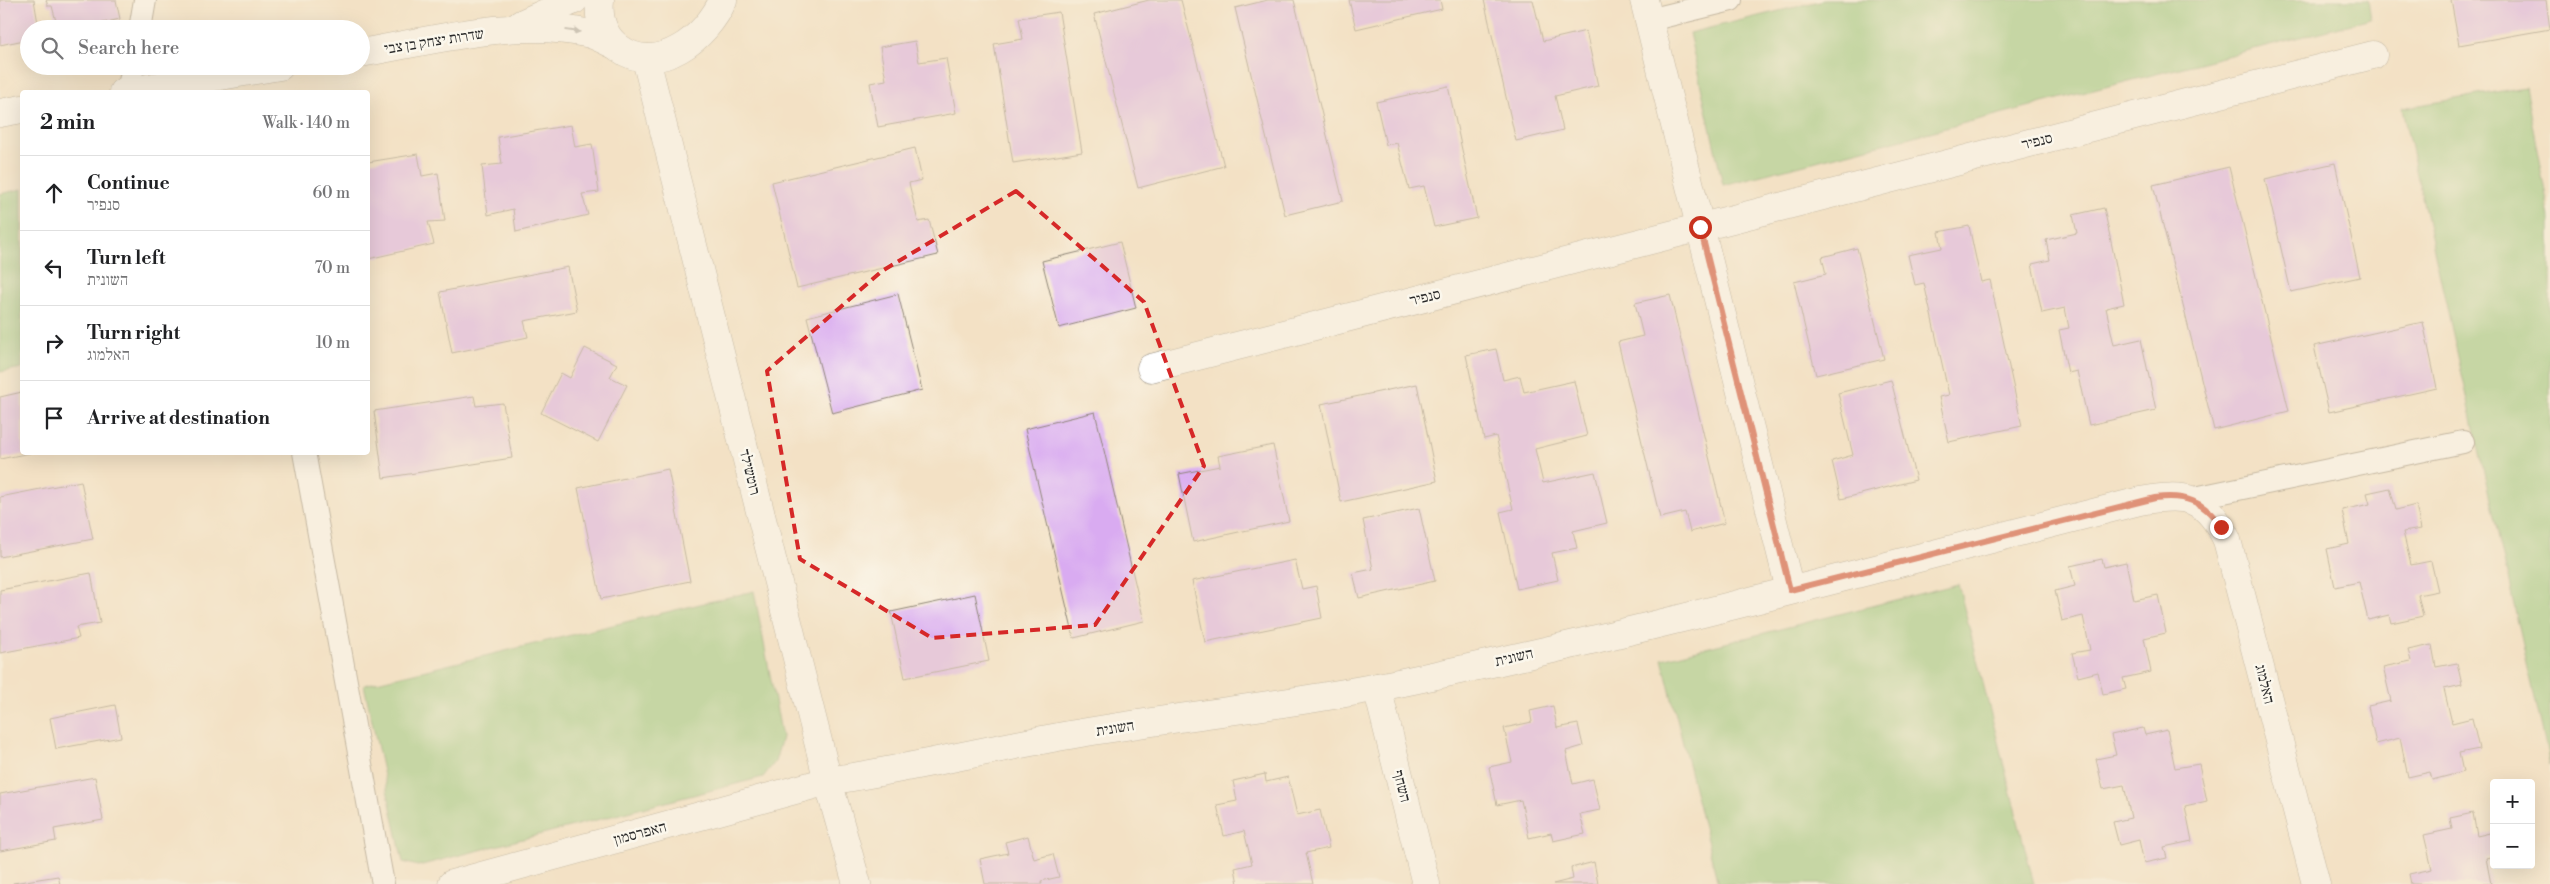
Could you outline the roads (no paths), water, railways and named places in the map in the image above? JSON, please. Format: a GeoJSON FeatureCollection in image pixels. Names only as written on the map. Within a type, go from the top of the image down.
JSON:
{"type":"FeatureCollection","features":[{"type":"Feature","properties":{"kind":"street","name":"שדרות יצחק בן צבי"},"geometry":{"type":"LineString","coordinates":[[507,28],[541,16],[574,0]]}},
{"type":"Feature","properties":{"kind":"street"},"geometry":{"type":"LineString","coordinates":[[600,0],[601,22],[604,30],[615,45]]}},
{"type":"Feature","properties":{"kind":"street"},"geometry":{"type":"LineString","coordinates":[[646,59],[669,54],[688,44],[718,10],[741,0]]}},
{"type":"Feature","properties":{"kind":"street"},"geometry":{"type":"LineString","coordinates":[[1646,10],[1790,590]]}},
{"type":"Feature","properties":{"kind":"street","name":"שדרות יצחק בן צבי"},"geometry":{"type":"LineString","coordinates":[[370,51],[507,28],[541,28],[589,33],[646,59]]}},
{"type":"Feature","properties":{"kind":"street","name":"סנפיר"},"geometry":{"type":"LineString","coordinates":[[1150,368],[2373,55]]}},
{"type":"Feature","properties":{"kind":"street","name":"רוטשילד"},"geometry":{"type":"LineString","coordinates":[[646,59],[828,781],[857,884]]}},
{"type":"Feature","properties":{"kind":"street"},"geometry":{"type":"LineString","coordinates":[[128,83],[200,75]]}},
{"type":"Feature","properties":{"kind":"street"},"geometry":{"type":"LineString","coordinates":[[0,113],[20,109]]}},
{"type":"Feature","properties":{"kind":"street","name":"השונית"},"geometry":{"type":"LineString","coordinates":[[828,781],[888,772],[1082,733],[1285,704],[1377,687],[1642,627],[2140,500],[2168,496],[2190,499]]}},
{"type":"Feature","properties":{"kind":"street","name":"האלמוג"},"geometry":{"type":"LineString","coordinates":[[2190,499],[2200,503],[2215,517],[2232,555],[2316,884]]}},
{"type":"Feature","properties":{"kind":"street","name":"השחף"},"geometry":{"type":"LineString","coordinates":[[1377,687],[1426,884]]}},
{"type":"Feature","properties":{"kind":"street","name":"האפרסמון"},"geometry":{"type":"LineString","coordinates":[[452,884],[828,781]]}},
{"type":"Feature","properties":{"kind":"lane"},"geometry":{"type":"LineString","coordinates":[[142,20],[145,0]]}},
{"type":"Feature","properties":{"kind":"lane"},"geometry":{"type":"LineString","coordinates":[[1646,10],[1731,0]]}},
{"type":"Feature","properties":{"kind":"lane"},"geometry":{"type":"LineString","coordinates":[[2190,499],[2463,442]]}},
{"type":"Feature","properties":{"kind":"lane"},"geometry":{"type":"LineString","coordinates":[[305,455],[383,884]]}}]}
